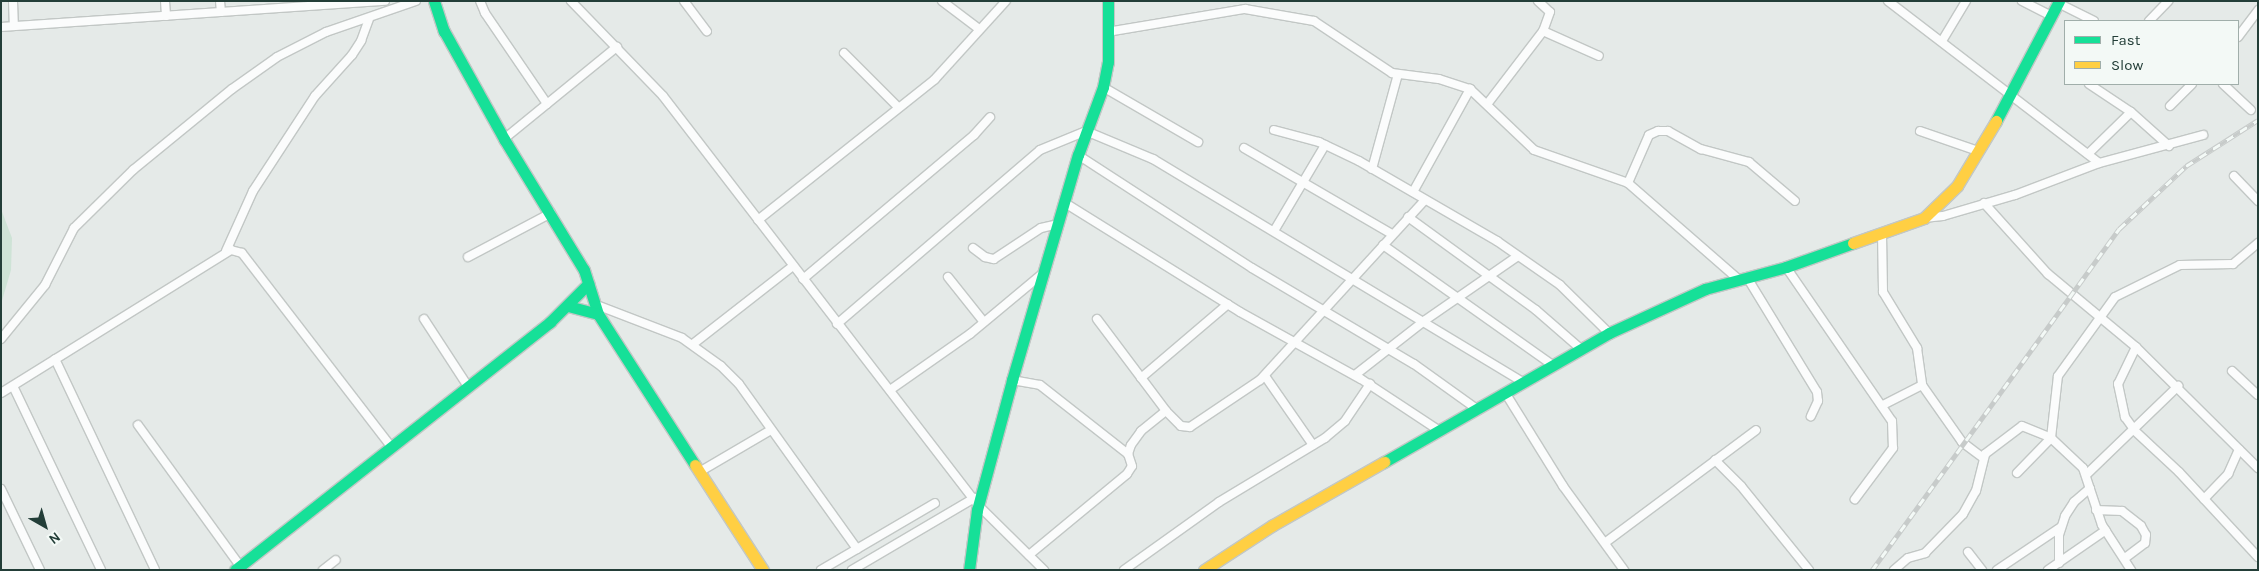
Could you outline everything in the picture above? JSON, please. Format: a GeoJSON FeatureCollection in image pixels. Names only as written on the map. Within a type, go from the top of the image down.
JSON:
{"type":"FeatureCollection","features":[{"type":"Feature","properties":{"kind":"street"},"geometry":{"type":"LineString","coordinates":[[13,1],[14,26]]}},
{"type":"Feature","properties":{"kind":"street"},"geometry":{"type":"LineString","coordinates":[[165,1],[166,16]]}},
{"type":"Feature","properties":{"kind":"street"},"geometry":{"type":"LineString","coordinates":[[220,1],[221,12]]}},
{"type":"Feature","properties":{"kind":"street"},"geometry":{"type":"LineString","coordinates":[[1,27],[221,12],[270,5],[385,1]]}},
{"type":"Feature","properties":{"kind":"street"},"geometry":{"type":"LineString","coordinates":[[1,339],[45,285],[74,228],[133,170],[232,89],[277,57],[326,32],[416,1]]}},
{"type":"Feature","properties":{"kind":"street"},"geometry":{"type":"LineString","coordinates":[[434,1],[444,31],[504,139],[551,213],[584,270],[596,309],[701,471],[759,567]]}},
{"type":"Feature","properties":{"kind":"street"},"geometry":{"type":"LineString","coordinates":[[480,1],[547,104]]}},
{"type":"Feature","properties":{"kind":"street"},"geometry":{"type":"LineString","coordinates":[[570,1],[663,96],[976,502],[1044,570]]}},
{"type":"Feature","properties":{"kind":"street"},"geometry":{"type":"LineString","coordinates":[[684,1],[707,31]]}},
{"type":"Feature","properties":{"kind":"street"},"geometry":{"type":"LineString","coordinates":[[942,1],[979,30]]}},
{"type":"Feature","properties":{"kind":"street"},"geometry":{"type":"LineString","coordinates":[[758,220],[934,79],[1006,1]]}},
{"type":"Feature","properties":{"kind":"street"},"geometry":{"type":"LineString","coordinates":[[969,570],[976,502],[1078,155],[1103,87],[1108,62],[1108,1]]}},
{"type":"Feature","properties":{"kind":"street"},"geometry":{"type":"LineString","coordinates":[[1488,103],[1543,31],[1550,12],[1538,1]]}},
{"type":"Feature","properties":{"kind":"street"},"geometry":{"type":"LineString","coordinates":[[1888,1],[2099,163]]}},
{"type":"Feature","properties":{"kind":"street"},"geometry":{"type":"LineString","coordinates":[[1942,41],[1966,1]]}},
{"type":"Feature","properties":{"kind":"street"},"geometry":{"type":"LineString","coordinates":[[2022,1],[2052,16]]}},
{"type":"Feature","properties":{"kind":"street"},"geometry":{"type":"LineString","coordinates":[[2150,20],[2168,1]]}},
{"type":"Feature","properties":{"kind":"street"},"geometry":{"type":"LineString","coordinates":[[1924,218],[1957,186],[1978,152],[2059,2],[2092,20]]}},
{"type":"Feature","properties":{"kind":"street"},"geometry":{"type":"LineString","coordinates":[[1107,32],[1245,9],[1314,21],[1379,66],[1398,74],[1439,78],[1470,89],[1488,103],[1534,150],[1628,183],[1743,279],[1817,392],[1818,401],[1811,416]]}},
{"type":"Feature","properties":{"kind":"street"},"geometry":{"type":"LineString","coordinates":[[2239,36],[2258,10]]}},
{"type":"Feature","properties":{"kind":"street"},"geometry":{"type":"LineString","coordinates":[[1,393],[161,296],[226,251],[253,191],[315,96],[362,41],[368,19]]}},
{"type":"Feature","properties":{"kind":"street"},"geometry":{"type":"LineString","coordinates":[[1543,31],[1599,56]]}},
{"type":"Feature","properties":{"kind":"street"},"geometry":{"type":"LineString","coordinates":[[504,139],[617,47]]}},
{"type":"Feature","properties":{"kind":"street"},"geometry":{"type":"LineString","coordinates":[[844,53],[898,107]]}},
{"type":"Feature","properties":{"kind":"street"},"geometry":{"type":"LineString","coordinates":[[1372,169],[1398,74]]}},
{"type":"Feature","properties":{"kind":"street"},"geometry":{"type":"LineString","coordinates":[[2090,85],[2131,112],[2169,146]]}},
{"type":"Feature","properties":{"kind":"street"},"geometry":{"type":"LineString","coordinates":[[2170,106],[2191,85]]}},
{"type":"Feature","properties":{"kind":"street"},"geometry":{"type":"LineString","coordinates":[[2225,85],[2251,110]]}},
{"type":"Feature","properties":{"kind":"street"},"geometry":{"type":"LineString","coordinates":[[1103,87],[1198,142]]}},
{"type":"Feature","properties":{"kind":"street"},"geometry":{"type":"LineString","coordinates":[[1413,192],[1470,89]]}},
{"type":"Feature","properties":{"kind":"street"},"geometry":{"type":"LineString","coordinates":[[2088,154],[2131,112]]}},
{"type":"Feature","properties":{"kind":"street"},"geometry":{"type":"LineString","coordinates":[[803,279],[974,135],[990,117]]}},
{"type":"Feature","properties":{"kind":"street"},"geometry":{"type":"LineString","coordinates":[[837,324],[1040,150],[1086,130],[1153,159],[1356,278],[1524,383]]}},
{"type":"Feature","properties":{"kind":"street"},"geometry":{"type":"LineString","coordinates":[[1274,130],[1325,145],[1413,192],[1560,284],[1609,334]]}},
{"type":"Feature","properties":{"kind":"street"},"geometry":{"type":"LineString","coordinates":[[1628,183],[1650,135],[1658,131],[1668,131],[1701,149],[1749,162],[1795,201]]}},
{"type":"Feature","properties":{"kind":"street"},"geometry":{"type":"LineString","coordinates":[[1920,131],[1978,152]]}},
{"type":"Feature","properties":{"kind":"street"},"geometry":{"type":"LineString","coordinates":[[1204,570],[1273,525],[1609,334],[1679,299],[1786,267],[1924,218],[1943,216],[2055,182],[2099,163],[2169,146],[2203,135]]}},
{"type":"Feature","properties":{"kind":"street"},"geometry":{"type":"LineString","coordinates":[[1274,230],[1325,145]]}},
{"type":"Feature","properties":{"kind":"street"},"geometry":{"type":"LineString","coordinates":[[1244,148],[1392,234]]}},
{"type":"Feature","properties":{"kind":"street"},"geometry":{"type":"LineString","coordinates":[[1078,155],[1252,268],[1390,349],[1478,410]]}},
{"type":"Feature","properties":{"kind":"street"},"geometry":{"type":"LineString","coordinates":[[2234,176],[2258,201]]}},
{"type":"Feature","properties":{"kind":"street"},"geometry":{"type":"LineString","coordinates":[[1097,318],[1166,411],[1181,426],[1190,427],[1265,376],[1356,278],[1392,234],[1425,200]]}},
{"type":"Feature","properties":{"kind":"street"},"geometry":{"type":"LineString","coordinates":[[1065,203],[1228,304],[1370,384],[1440,431]]}},
{"type":"Feature","properties":{"kind":"street"},"geometry":{"type":"LineString","coordinates":[[1984,203],[2048,274],[2072,296],[2100,315],[2136,347],[2178,386],[2258,468]]}},
{"type":"Feature","properties":{"kind":"street"},"geometry":{"type":"LineString","coordinates":[[468,257],[551,213]]}},
{"type":"Feature","properties":{"kind":"street"},"geometry":{"type":"LineString","coordinates":[[1408,217],[1488,276],[1582,350]]}},
{"type":"Feature","properties":{"kind":"street"},"geometry":{"type":"LineString","coordinates":[[973,248],[985,257],[994,258],[1041,228],[1058,224]]}},
{"type":"Feature","properties":{"kind":"street"},"geometry":{"type":"LineString","coordinates":[[1882,234],[1883,292],[1917,348],[1922,385],[1962,442],[1983,458]]}},
{"type":"Feature","properties":{"kind":"street"},"geometry":{"type":"LineString","coordinates":[[2017,473],[2051,438],[2054,388],[2058,376],[2100,315],[2120,294],[2136,289],[2180,265],[2233,264],[2258,243]]}},
{"type":"Feature","properties":{"kind":"street"},"geometry":{"type":"LineString","coordinates":[[1382,245],[1459,296],[1554,366]]}},
{"type":"Feature","properties":{"kind":"street"},"geometry":{"type":"LineString","coordinates":[[226,251],[242,253],[390,446]]}},
{"type":"Feature","properties":{"kind":"street"},"geometry":{"type":"LineString","coordinates":[[1355,375],[1424,321],[1518,256]]}},
{"type":"Feature","properties":{"kind":"street"},"geometry":{"type":"LineString","coordinates":[[693,344],[793,266]]}},
{"type":"Feature","properties":{"kind":"street"},"geometry":{"type":"LineString","coordinates":[[1786,267],[1883,405],[1892,421],[1892,448],[1855,498]]}},
{"type":"Feature","properties":{"kind":"street"},"geometry":{"type":"LineString","coordinates":[[890,390],[984,321],[1042,274]]}},
{"type":"Feature","properties":{"kind":"street"},"geometry":{"type":"LineString","coordinates":[[948,277],[984,321]]}},
{"type":"Feature","properties":{"kind":"street"},"geometry":{"type":"LineString","coordinates":[[138,425],[237,568],[568,306],[588,284]]}},
{"type":"Feature","properties":{"kind":"street"},"geometry":{"type":"LineString","coordinates":[[1141,378],[1228,304]]}},
{"type":"Feature","properties":{"kind":"street"},"geometry":{"type":"LineString","coordinates":[[568,306],[596,309],[693,344],[738,384],[857,549]]}},
{"type":"Feature","properties":{"kind":"street"},"geometry":{"type":"LineString","coordinates":[[424,319],[468,385]]}},
{"type":"Feature","properties":{"kind":"street"},"geometry":{"type":"LineString","coordinates":[[2136,347],[2118,384],[2125,417],[2135,431],[2204,499],[2258,557]]}},
{"type":"Feature","properties":{"kind":"street"},"geometry":{"type":"LineString","coordinates":[[55,359],[156,570]]}},
{"type":"Feature","properties":{"kind":"street"},"geometry":{"type":"LineString","coordinates":[[2232,371],[2258,395]]}},
{"type":"Feature","properties":{"kind":"street"},"geometry":{"type":"LineString","coordinates":[[1265,376],[1313,445]]}},
{"type":"Feature","properties":{"kind":"street"},"geometry":{"type":"LineString","coordinates":[[1012,380],[1040,385],[1128,454],[1132,466],[1127,474],[1028,555]]}},
{"type":"Feature","properties":{"kind":"street"},"geometry":{"type":"LineString","coordinates":[[1124,570],[1219,502],[1313,445],[1345,421],[1370,384]]}},
{"type":"Feature","properties":{"kind":"street"},"geometry":{"type":"LineString","coordinates":[[1883,405],[1922,385]]}},
{"type":"Feature","properties":{"kind":"street"},"geometry":{"type":"LineString","coordinates":[[14,386],[101,570]]}},
{"type":"Feature","properties":{"kind":"street"},"geometry":{"type":"LineString","coordinates":[[2087,474],[2135,431],[2178,386]]}},
{"type":"Feature","properties":{"kind":"street"},"geometry":{"type":"LineString","coordinates":[[1506,394],[1564,486],[1606,542],[1624,570]]}},
{"type":"Feature","properties":{"kind":"street"},"geometry":{"type":"LineString","coordinates":[[1128,454],[1141,431],[1166,411]]}},
{"type":"Feature","properties":{"kind":"street"},"geometry":{"type":"LineString","coordinates":[[1894,570],[1908,558],[1926,553],[1963,514],[1976,492],[1983,458],[2022,426],[2051,438],[2087,474],[2096,510],[2106,530],[2126,558],[2131,570]]}},
{"type":"Feature","properties":{"kind":"street"},"geometry":{"type":"LineString","coordinates":[[701,471],[770,430]]}},
{"type":"Feature","properties":{"kind":"street"},"geometry":{"type":"LineString","coordinates":[[1606,542],[1756,430]]}},
{"type":"Feature","properties":{"kind":"street"},"geometry":{"type":"LineString","coordinates":[[2204,499],[2228,474],[2239,449]]}},
{"type":"Feature","properties":{"kind":"street"},"geometry":{"type":"LineString","coordinates":[[1715,460],[1741,486],[1809,570]]}},
{"type":"Feature","properties":{"kind":"street"},"geometry":{"type":"LineString","coordinates":[[1998,570],[2060,526],[2074,502],[2090,488]]}},
{"type":"Feature","properties":{"kind":"street"},"geometry":{"type":"LineString","coordinates":[[1,489],[40,570]]}},
{"type":"Feature","properties":{"kind":"street"},"geometry":{"type":"LineString","coordinates":[[852,570],[976,502]]}},
{"type":"Feature","properties":{"kind":"street"},"geometry":{"type":"LineString","coordinates":[[821,570],[935,503]]}},
{"type":"Feature","properties":{"kind":"street"},"geometry":{"type":"LineString","coordinates":[[2096,510],[2122,511],[2141,526],[2146,535],[2145,543],[2126,558]]}},
{"type":"Feature","properties":{"kind":"street"},"geometry":{"type":"LineString","coordinates":[[2059,563],[2060,526]]}},
{"type":"Feature","properties":{"kind":"street"},"geometry":{"type":"LineString","coordinates":[[2051,569],[2106,530]]}},
{"type":"Feature","properties":{"kind":"street"},"geometry":{"type":"LineString","coordinates":[[1968,552],[1982,570]]}},
{"type":"Feature","properties":{"kind":"street"},"geometry":{"type":"LineString","coordinates":[[323,570],[336,560]]}},
{"type":"Feature","properties":{"kind":"green space"},"geometry":{"type":"Polygon","coordinates":[[[1,209],[12,238],[11,270],[1,304],[1,209]]]}},
{"type":"Feature","properties":{"kind":"railway"},"geometry":{"type":"LineString","coordinates":[[1872,570],[2119,229],[2186,166],[2258,120]]}},
{"type":"Feature","properties":{"kind":"traffic: fast"},"geometry":{"type":"LineString","coordinates":[[434,1],[444,31],[504,139],[584,270],[598,314],[695,465]]}},
{"type":"Feature","properties":{"kind":"traffic: fast"},"geometry":{"type":"LineString","coordinates":[[969,570],[977,510],[1012,380],[1078,155],[1103,87],[1108,62],[1108,1]]}},
{"type":"Feature","properties":{"kind":"traffic: fast"},"geometry":{"type":"LineString","coordinates":[[1996,121],[2059,1]]}},
{"type":"Feature","properties":{"kind":"traffic: fast"},"geometry":{"type":"LineString","coordinates":[[1384,462],[1609,333],[1705,289],[1786,267],[1853,243]]}},
{"type":"Feature","properties":{"kind":"traffic: fast"},"geometry":{"type":"LineString","coordinates":[[235,570],[550,322],[588,284]]}},
{"type":"Feature","properties":{"kind":"traffic: fast"},"geometry":{"type":"LineString","coordinates":[[568,306],[598,314]]}},
{"type":"Feature","properties":{"kind":"traffic: slow"},"geometry":{"type":"LineString","coordinates":[[1853,243],[1924,218],[1957,186],[1996,121]]}},
{"type":"Feature","properties":{"kind":"traffic: slow"},"geometry":{"type":"LineString","coordinates":[[1204,570],[1273,525],[1384,462]]}},
{"type":"Feature","properties":{"kind":"traffic: slow"},"geometry":{"type":"LineString","coordinates":[[695,465],[763,570]]}}]}
